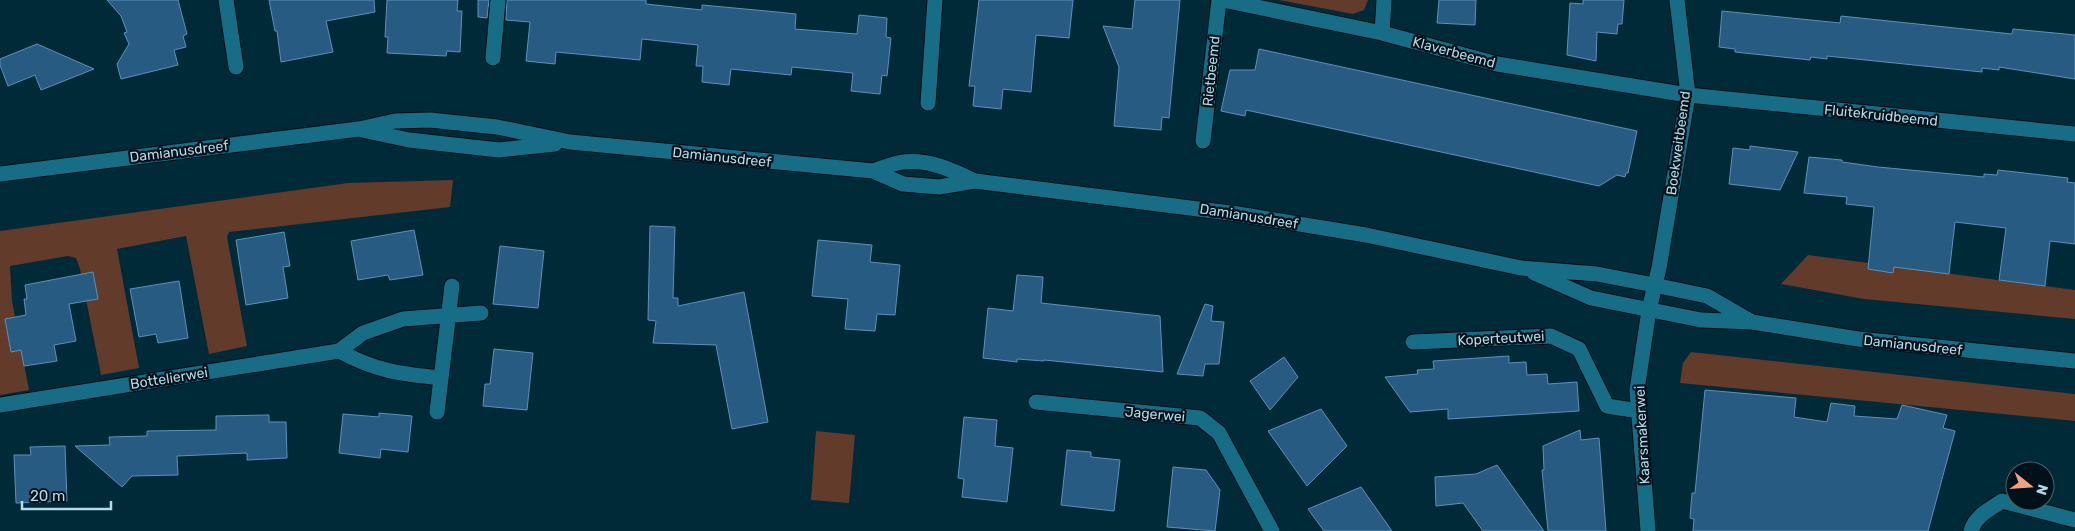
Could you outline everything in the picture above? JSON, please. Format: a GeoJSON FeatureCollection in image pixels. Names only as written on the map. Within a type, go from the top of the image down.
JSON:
{"type":"FeatureCollection","features":[{"type":"Feature","properties":{"kind":"street"},"geometry":{"type":"LineString","coordinates":[[226,0],[236,67]]}},
{"type":"Feature","properties":{"kind":"street"},"geometry":{"type":"LineString","coordinates":[[492,58],[498,0]]}},
{"type":"Feature","properties":{"kind":"street"},"geometry":{"type":"LineString","coordinates":[[928,103],[935,0]]}},
{"type":"Feature","properties":{"kind":"street","name":"Rietbeemd"},"geometry":{"type":"LineString","coordinates":[[1203,141],[1219,0]]}},
{"type":"Feature","properties":{"kind":"street","name":"Klaverbeemd"},"geometry":{"type":"LineString","coordinates":[[1223,0],[1382,33],[1497,64],[1688,96]]}},
{"type":"Feature","properties":{"kind":"street"},"geometry":{"type":"LineString","coordinates":[[1382,33],[1384,0]]}},
{"type":"Feature","properties":{"kind":"street","name":"Boekweitbeemd"},"geometry":{"type":"LineString","coordinates":[[1649,310],[1659,268],[1688,96],[1677,0]]}},
{"type":"Feature","properties":{"kind":"street","name":"Fluitekruidbeemd"},"geometry":{"type":"LineString","coordinates":[[1688,96],[2075,134]]}},
{"type":"Feature","properties":{"kind":"street","name":"Damianusdreef"},"geometry":{"type":"LineString","coordinates":[[0,174],[358,129],[395,120],[430,120],[498,126],[570,142],[873,171],[903,184],[939,187],[975,181],[1238,214],[1366,234],[1521,268],[1597,274],[1654,284],[1707,296],[1752,322]]}},
{"type":"Feature","properties":{"kind":"street","name":"Damianusdreef"},"geometry":{"type":"LineString","coordinates":[[358,129],[409,140],[499,150],[570,142]]}},
{"type":"Feature","properties":{"kind":"street","name":"Damianusdreef"},"geometry":{"type":"LineString","coordinates":[[873,171],[903,162],[921,163],[941,166],[975,181]]}},
{"type":"Feature","properties":{"kind":"street","name":"Damianusdreef"},"geometry":{"type":"LineString","coordinates":[[1521,268],[1591,298],[1701,320],[1752,322],[1858,340],[2075,361]]}},
{"type":"Feature","properties":{"kind":"street"},"geometry":{"type":"LineString","coordinates":[[437,412],[452,286]]}},
{"type":"Feature","properties":{"kind":"street","name":"Kaarsmakerwei"},"geometry":{"type":"LineString","coordinates":[[1648,531],[1637,390],[1649,310]]}},
{"type":"Feature","properties":{"kind":"street","name":"Bottelierwei"},"geometry":{"type":"LineString","coordinates":[[0,405],[339,351],[363,333],[403,319],[482,313]]}},
{"type":"Feature","properties":{"kind":"street","name":"Koperteutwei"},"geometry":{"type":"LineString","coordinates":[[1414,342],[1551,336],[1579,349],[1607,406],[1639,411]]}},
{"type":"Feature","properties":{"kind":"street"},"geometry":{"type":"LineString","coordinates":[[339,351],[360,362],[394,373],[441,378]]}},
{"type":"Feature","properties":{"kind":"street","name":"Jagerwei"},"geometry":{"type":"LineString","coordinates":[[1036,402],[1200,418],[1219,433],[1272,531]]}},
{"type":"Feature","properties":{"kind":"street"},"geometry":{"type":"LineString","coordinates":[[1971,531],[1972,526],[1981,515],[2002,501],[2075,520]]}},
{"type":"Feature","properties":{"kind":"shaded area"},"geometry":{"type":"Polygon","coordinates":[[[1279,0],[1368,0],[1364,10],[1353,14],[1279,0]]]}},
{"type":"Feature","properties":{"kind":"shaded area"},"geometry":{"type":"Polygon","coordinates":[[[453,180],[450,207],[229,232],[227,237],[247,346],[209,354],[186,236],[117,249],[139,368],[101,375],[80,269],[76,258],[68,256],[10,266],[12,301],[29,390],[0,395],[0,231],[348,183],[453,180]]]}},
{"type":"Feature","properties":{"kind":"shaded area"},"geometry":{"type":"Polygon","coordinates":[[[1808,255],[2075,290],[2075,319],[1864,299],[1781,284],[1808,255]]]}},
{"type":"Feature","properties":{"kind":"shaded area"},"geometry":{"type":"Polygon","coordinates":[[[1691,352],[2075,394],[2075,421],[1680,383],[1683,363],[1691,352]]]}},
{"type":"Feature","properties":{"kind":"shaded area"},"geometry":{"type":"Polygon","coordinates":[[[816,431],[855,435],[849,503],[811,500],[816,431]]]}},
{"type":"Feature","properties":{"kind":"building"},"geometry":{"type":"Polygon","coordinates":[[[107,0],[178,0],[187,34],[183,36],[186,47],[174,50],[178,65],[121,79],[117,64],[129,44],[124,33],[127,32],[121,16],[107,0]]]}},
{"type":"Feature","properties":{"kind":"building"},"geometry":{"type":"Polygon","coordinates":[[[269,0],[374,0],[375,12],[326,21],[333,52],[281,62],[277,31],[275,31],[269,0]]]}},
{"type":"Feature","properties":{"kind":"building"},"geometry":{"type":"Polygon","coordinates":[[[387,0],[458,0],[457,11],[462,11],[460,52],[447,51],[446,56],[387,53],[388,37],[385,37],[387,0]]]}},
{"type":"Feature","properties":{"kind":"building"},"geometry":{"type":"Polygon","coordinates":[[[478,0],[489,0],[487,18],[478,17],[478,0]]]}},
{"type":"Feature","properties":{"kind":"building"},"geometry":{"type":"Polygon","coordinates":[[[507,0],[646,0],[646,4],[702,10],[702,5],[777,12],[796,14],[795,29],[857,34],[859,15],[887,18],[886,37],[891,38],[887,76],[882,75],[880,94],[851,91],[853,73],[792,67],[791,75],[731,69],[729,85],[702,82],[703,66],[696,66],[698,45],[642,39],[640,60],[556,52],[555,64],[526,61],[530,22],[506,20],[507,0]]]}},
{"type":"Feature","properties":{"kind":"building"},"geometry":{"type":"Polygon","coordinates":[[[979,0],[1073,0],[1069,38],[1036,35],[1031,92],[1003,89],[1001,109],[973,106],[975,86],[969,86],[979,0]]]}},
{"type":"Feature","properties":{"kind":"building"},"geometry":{"type":"Polygon","coordinates":[[[1135,0],[1180,0],[1169,118],[1162,117],[1161,130],[1114,126],[1119,67],[1103,26],[1132,29],[1135,0]]]}},
{"type":"Feature","properties":{"kind":"building"},"geometry":{"type":"Polygon","coordinates":[[[1439,0],[1476,0],[1475,25],[1437,23],[1439,0]]]}},
{"type":"Feature","properties":{"kind":"building"},"geometry":{"type":"Polygon","coordinates":[[[1583,0],[1624,0],[1622,24],[1618,24],[1617,34],[1597,32],[1596,61],[1567,55],[1570,3],[1583,4],[1583,0]]]}},
{"type":"Feature","properties":{"kind":"building"},"geometry":{"type":"Polygon","coordinates":[[[1722,11],[1840,23],[1841,16],[2012,34],[2013,29],[2075,35],[2075,79],[1999,67],[1999,70],[1982,68],[1982,72],[1827,56],[1827,59],[1811,57],[1810,60],[1735,52],[1735,49],[1719,47],[1722,11]]]}},
{"type":"Feature","properties":{"kind":"building"},"geometry":{"type":"Polygon","coordinates":[[[37,44],[94,69],[41,90],[35,75],[8,86],[0,65],[0,59],[37,44]]]}},
{"type":"Feature","properties":{"kind":"building"},"geometry":{"type":"Polygon","coordinates":[[[1259,49],[1637,131],[1628,173],[1626,173],[1625,177],[1617,175],[1599,186],[1246,110],[1245,116],[1221,111],[1230,70],[1255,70],[1259,49]]]}},
{"type":"Feature","properties":{"kind":"building"},"geometry":{"type":"Polygon","coordinates":[[[1750,146],[1798,152],[1780,190],[1729,184],[1733,148],[1750,150],[1750,146]]]}},
{"type":"Feature","properties":{"kind":"building"},"geometry":{"type":"Polygon","coordinates":[[[1809,157],[1842,160],[1842,162],[1878,167],[1984,177],[1984,174],[1997,175],[1998,170],[2068,178],[2067,182],[2075,183],[2075,244],[2050,241],[2045,286],[1999,280],[2006,228],[1955,222],[1949,274],[1894,267],[1893,273],[1868,269],[1874,207],[1846,204],[1847,197],[1804,193],[1809,157]]]}},
{"type":"Feature","properties":{"kind":"building"},"geometry":{"type":"Polygon","coordinates":[[[650,226],[675,227],[673,298],[678,298],[678,306],[744,292],[768,422],[732,429],[716,345],[653,343],[656,321],[648,320],[650,226]]]}},
{"type":"Feature","properties":{"kind":"building"},"geometry":{"type":"Polygon","coordinates":[[[414,230],[423,275],[390,280],[388,275],[358,280],[351,241],[414,230]]]}},
{"type":"Feature","properties":{"kind":"building"},"geometry":{"type":"Polygon","coordinates":[[[284,232],[290,266],[283,267],[288,298],[246,305],[236,240],[284,232]]]}},
{"type":"Feature","properties":{"kind":"building"},"geometry":{"type":"Polygon","coordinates":[[[818,240],[872,245],[870,262],[900,265],[895,315],[877,314],[875,331],[845,329],[848,299],[812,296],[818,240]]]}},
{"type":"Feature","properties":{"kind":"building"},"geometry":{"type":"Polygon","coordinates":[[[500,246],[544,251],[538,308],[493,304],[500,246]]]}},
{"type":"Feature","properties":{"kind":"building"},"geometry":{"type":"Polygon","coordinates":[[[93,272],[98,299],[69,304],[76,341],[54,345],[57,361],[24,366],[21,350],[11,352],[5,319],[26,315],[24,299],[27,299],[25,285],[93,272]]]}},
{"type":"Feature","properties":{"kind":"building"},"geometry":{"type":"Polygon","coordinates":[[[1017,275],[1043,277],[1041,303],[1160,316],[1163,372],[1044,360],[1017,359],[1017,362],[983,358],[988,308],[1013,311],[1017,275]]]}},
{"type":"Feature","properties":{"kind":"building"},"geometry":{"type":"Polygon","coordinates":[[[179,281],[188,338],[158,343],[156,334],[139,337],[130,289],[179,281]]]}},
{"type":"Feature","properties":{"kind":"building"},"geometry":{"type":"Polygon","coordinates":[[[1205,304],[1213,306],[1211,321],[1224,322],[1219,364],[1205,364],[1203,376],[1177,374],[1205,304]]]}},
{"type":"Feature","properties":{"kind":"building"},"geometry":{"type":"Polygon","coordinates":[[[494,349],[533,353],[527,410],[483,406],[485,384],[490,384],[494,349]]]}},
{"type":"Feature","properties":{"kind":"building"},"geometry":{"type":"Polygon","coordinates":[[[1509,356],[1509,363],[1526,362],[1527,375],[1547,374],[1548,384],[1577,382],[1579,411],[1448,419],[1448,409],[1410,412],[1385,377],[1418,374],[1417,370],[1434,369],[1433,361],[1509,356]]]}},
{"type":"Feature","properties":{"kind":"building"},"geometry":{"type":"Polygon","coordinates":[[[1284,357],[1298,377],[1270,410],[1250,381],[1284,357]]]}},
{"type":"Feature","properties":{"kind":"building"},"geometry":{"type":"Polygon","coordinates":[[[1705,390],[1796,398],[1794,417],[1827,422],[1831,403],[1855,406],[1854,416],[1897,419],[1902,405],[1947,415],[1943,428],[1955,431],[1928,531],[1693,531],[1694,519],[1690,518],[1692,493],[1695,493],[1705,390]]]}},
{"type":"Feature","properties":{"kind":"building"},"geometry":{"type":"Polygon","coordinates":[[[1321,409],[1347,446],[1307,486],[1268,431],[1321,409]]]}},
{"type":"Feature","properties":{"kind":"building"},"geometry":{"type":"Polygon","coordinates":[[[379,413],[412,416],[408,452],[381,449],[380,458],[339,453],[343,414],[379,417],[379,413]]]}},
{"type":"Feature","properties":{"kind":"building"},"geometry":{"type":"Polygon","coordinates":[[[269,415],[269,422],[286,422],[287,458],[247,460],[247,453],[177,456],[178,475],[132,476],[122,487],[75,446],[110,445],[109,437],[147,436],[147,431],[216,430],[216,416],[269,415]]]}},
{"type":"Feature","properties":{"kind":"building"},"geometry":{"type":"Polygon","coordinates":[[[964,417],[997,420],[995,446],[1013,448],[1007,502],[962,497],[964,479],[958,478],[964,417]]]}},
{"type":"Feature","properties":{"kind":"building"},"geometry":{"type":"Polygon","coordinates":[[[1580,430],[1581,440],[1599,438],[1606,531],[1548,531],[1542,470],[1544,470],[1543,446],[1580,430]]]}},
{"type":"Feature","properties":{"kind":"building"},"geometry":{"type":"Polygon","coordinates":[[[65,446],[67,501],[16,503],[14,455],[31,455],[30,447],[65,446]]]}},
{"type":"Feature","properties":{"kind":"building"},"geometry":{"type":"Polygon","coordinates":[[[1067,450],[1091,452],[1091,457],[1120,460],[1114,511],[1061,505],[1067,450]]]}},
{"type":"Feature","properties":{"kind":"building"},"geometry":{"type":"Polygon","coordinates":[[[1497,465],[1544,531],[1483,531],[1463,503],[1436,506],[1435,477],[1476,474],[1497,465]]]}},
{"type":"Feature","properties":{"kind":"building"},"geometry":{"type":"Polygon","coordinates":[[[1173,467],[1206,470],[1220,490],[1215,531],[1167,527],[1173,467]]]}},
{"type":"Feature","properties":{"kind":"building"},"geometry":{"type":"Polygon","coordinates":[[[1361,487],[1392,531],[1324,531],[1308,509],[1361,487]]]}}]}
